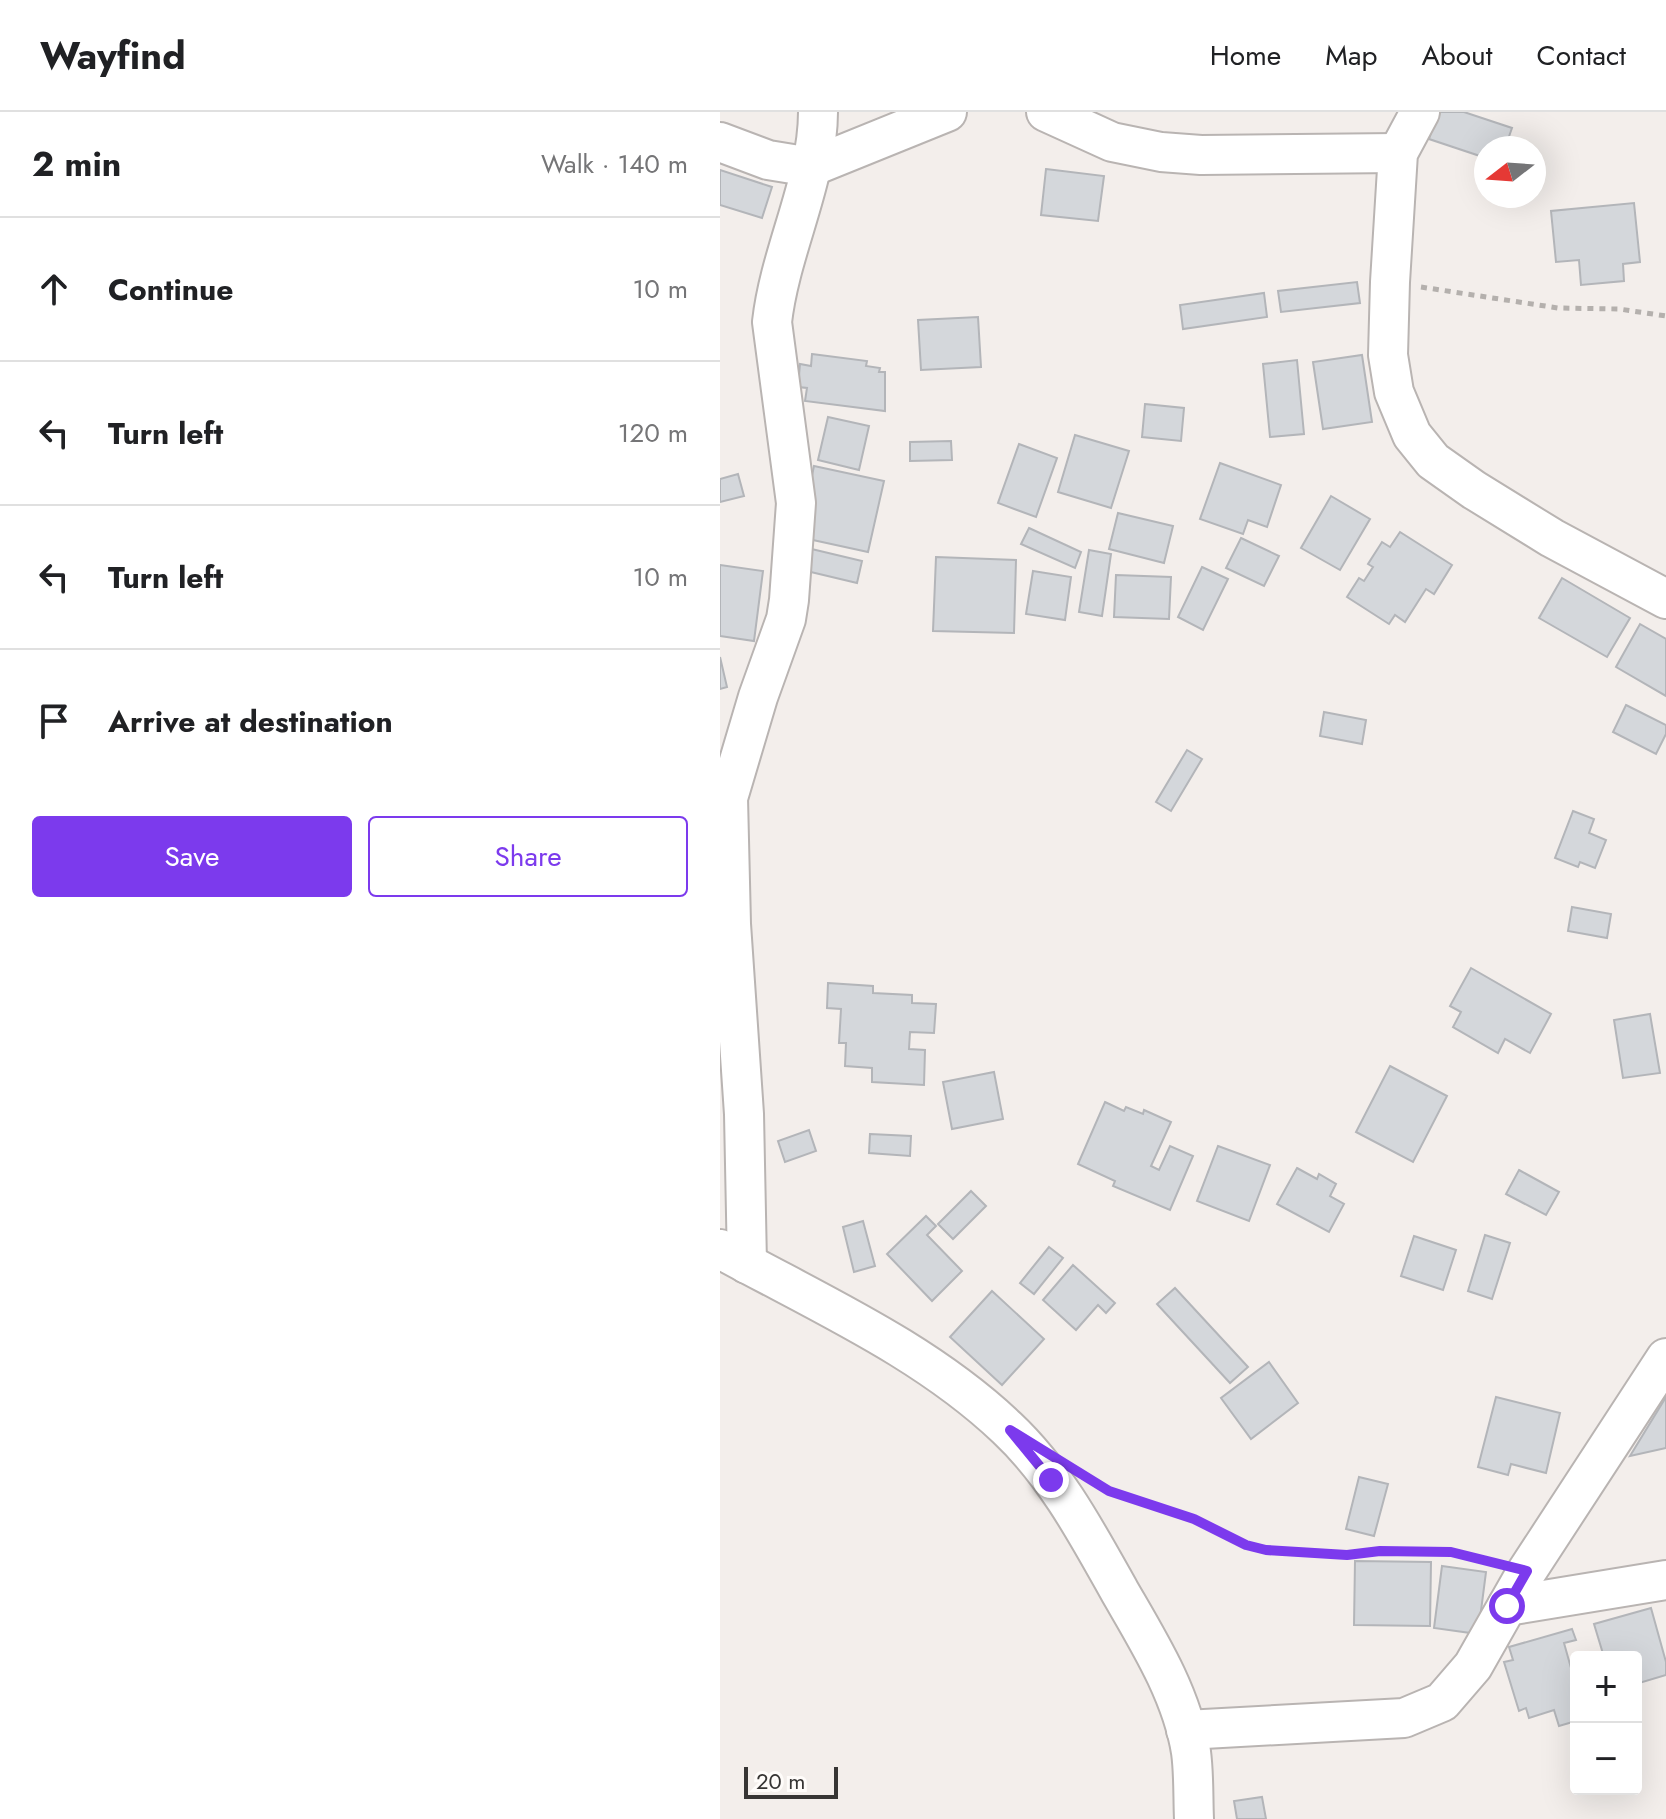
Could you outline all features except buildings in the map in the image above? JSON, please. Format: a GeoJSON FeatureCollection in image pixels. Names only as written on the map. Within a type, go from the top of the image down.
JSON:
{"type":"FeatureCollection","features":[{"type":"Feature","properties":{"kind":"street"},"geometry":{"type":"LineString","coordinates":[[818,112],[818,137],[775,294],[772,322],[796,503],[789,600],[786,619],[726,780],[731,924],[744,1114],[734,1256],[888,1339],[959,1388],[1010,1430],[1051,1480],[1081,1523],[1155,1653],[1186,1730],[1191,1754],[1194,1819]]}},
{"type":"Feature","properties":{"kind":"street"},"geometry":{"type":"LineString","coordinates":[[720,142],[768,160],[811,167],[947,112]]}},
{"type":"Feature","properties":{"kind":"street"},"geometry":{"type":"LineString","coordinates":[[1046,112],[1112,142],[1161,152],[1201,155],[1398,153]]}},
{"type":"Feature","properties":{"kind":"street"},"geometry":{"type":"LineString","coordinates":[[1420,112],[1407,131],[1398,153],[1388,355],[1394,392],[1412,435],[1433,461],[1552,538],[1666,599]]}},
{"type":"Feature","properties":{"kind":"street"},"geometry":{"type":"LineString","coordinates":[[1186,1730],[1404,1718],[1442,1702],[1473,1666],[1527,1571],[1666,1358]]}},
{"type":"Feature","properties":{"kind":"street"},"geometry":{"type":"LineString","coordinates":[[1507,1606],[1666,1580]]}},
{"type":"Feature","properties":{"kind":"path"},"geometry":{"type":"LineString","coordinates":[[1390,282],[1558,308],[1619,309],[1666,316]]}},
{"type":"Feature","properties":{"kind":"path"},"geometry":{"type":"LineString","coordinates":[[1096,1483],[1109,1491],[1194,1519],[1246,1545],[1266,1550],[1347,1555],[1380,1551],[1451,1552],[1527,1571]]}},
{"type":"Feature","properties":{"kind":"route"},"geometry":{"type":"LineString","coordinates":[[1051,1480],[1010,1430],[1109,1491],[1194,1519],[1246,1545],[1313,1554],[1451,1552],[1527,1571],[1507,1606]]}}]}
